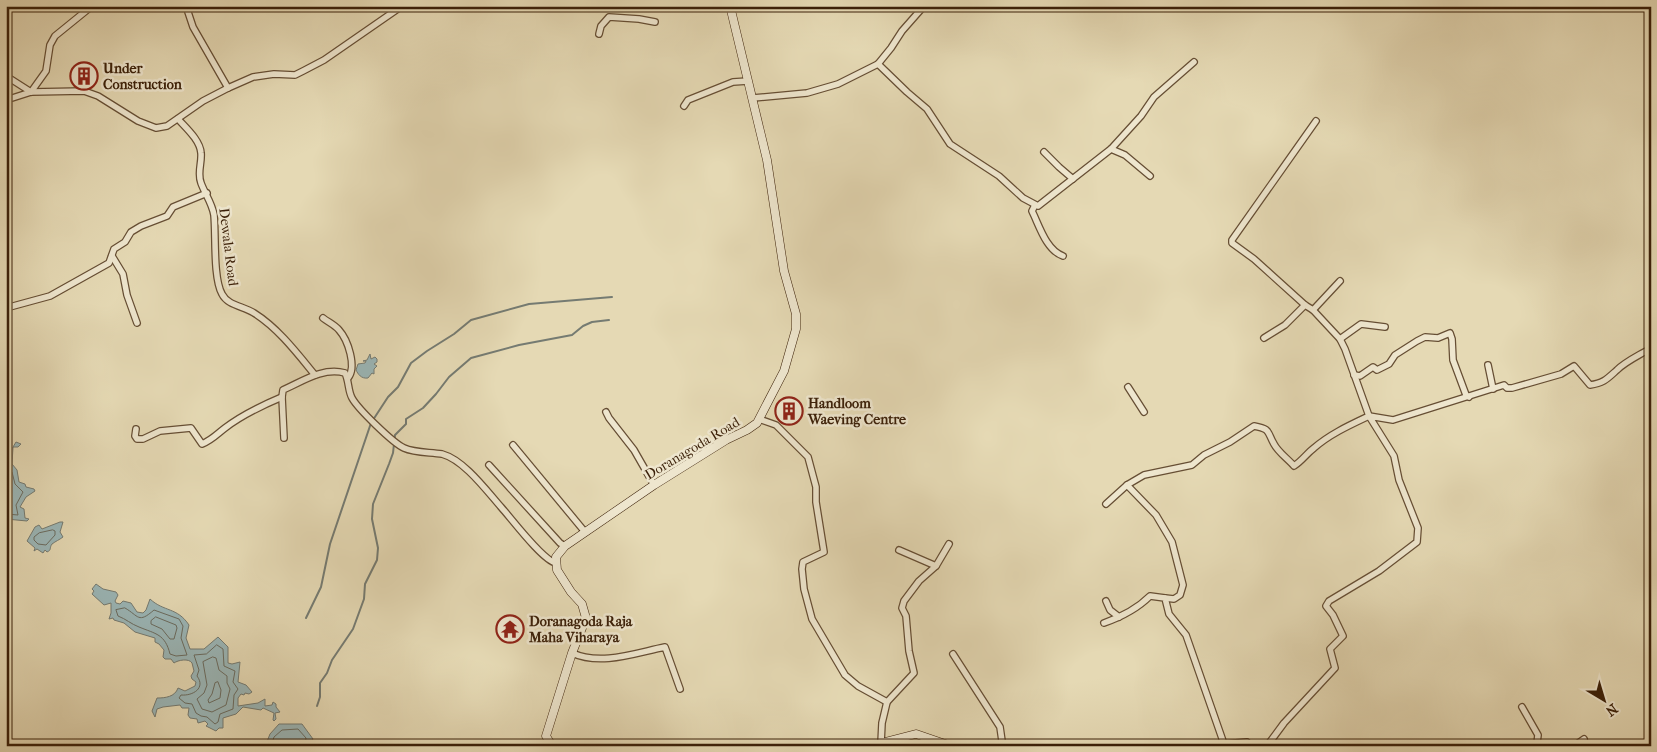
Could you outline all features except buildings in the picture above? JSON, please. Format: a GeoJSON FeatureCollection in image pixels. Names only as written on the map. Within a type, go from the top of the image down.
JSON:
{"type":"FeatureCollection","features":[{"type":"Feature","properties":{"kind":"street"},"geometry":{"type":"LineString","coordinates":[[31,92],[46,71],[50,45],[55,36],[92,6]]}},
{"type":"Feature","properties":{"kind":"street"},"geometry":{"type":"LineString","coordinates":[[186,6],[193,27],[228,88]]}},
{"type":"Feature","properties":{"kind":"street"},"geometry":{"type":"LineString","coordinates":[[6,100],[31,92],[84,91],[98,96],[138,121],[156,128],[167,126],[203,101],[253,77],[274,74],[295,75],[303,71],[324,60],[402,6]]}},
{"type":"Feature","properties":{"kind":"street","name":"Doranagoda Road"},"geometry":{"type":"LineString","coordinates":[[556,563],[556,557],[565,546],[584,532],[726,440],[757,423],[784,370],[796,329],[796,314],[784,271],[767,160],[730,6]]}},
{"type":"Feature","properties":{"kind":"street"},"geometry":{"type":"LineString","coordinates":[[753,98],[807,93],[838,84],[878,64],[892,48],[902,31],[924,6]]}},
{"type":"Feature","properties":{"kind":"street"},"geometry":{"type":"LineString","coordinates":[[599,34],[601,26],[609,17],[655,22]]}},
{"type":"Feature","properties":{"kind":"street"},"geometry":{"type":"LineString","coordinates":[[878,64],[927,109],[950,144],[999,176],[1023,198],[1038,206],[1111,149],[1154,97],[1194,62]]}},
{"type":"Feature","properties":{"kind":"street"},"geometry":{"type":"LineString","coordinates":[[6,76],[31,92]]}},
{"type":"Feature","properties":{"kind":"street"},"geometry":{"type":"LineString","coordinates":[[684,106],[688,100],[734,82],[748,81]]}},
{"type":"Feature","properties":{"kind":"street","name":"Dewala Road"},"geometry":{"type":"LineString","coordinates":[[178,119],[191,133],[201,151],[199,173],[201,183],[207,193],[214,214],[218,274],[222,295],[227,301],[254,313],[273,327],[315,375]]}},
{"type":"Feature","properties":{"kind":"street"},"geometry":{"type":"LineString","coordinates":[[1267,746],[1284,723],[1335,668],[1330,649],[1343,636],[1333,615],[1326,606],[1329,602],[1379,570],[1417,542],[1418,528],[1399,480],[1394,456],[1369,416],[1340,339],[1313,310],[1232,243],[1232,240],[1316,121]]}},
{"type":"Feature","properties":{"kind":"street"},"geometry":{"type":"LineString","coordinates":[[1111,149],[1125,155],[1150,176]]}},
{"type":"Feature","properties":{"kind":"street"},"geometry":{"type":"LineString","coordinates":[[1044,152],[1073,179]]}},
{"type":"Feature","properties":{"kind":"street"},"geometry":{"type":"LineString","coordinates":[[6,308],[50,296],[109,263],[114,249],[125,242],[131,232],[166,216],[173,207],[207,193]]}},
{"type":"Feature","properties":{"kind":"street"},"geometry":{"type":"LineString","coordinates":[[1035,205],[1032,211],[1044,237],[1056,254],[1062,256]]}},
{"type":"Feature","properties":{"kind":"street"},"geometry":{"type":"LineString","coordinates":[[112,256],[123,274],[127,295],[137,323]]}},
{"type":"Feature","properties":{"kind":"street"},"geometry":{"type":"LineString","coordinates":[[1313,310],[1340,281]]}},
{"type":"Feature","properties":{"kind":"street"},"geometry":{"type":"LineString","coordinates":[[1264,338],[1285,325],[1305,305]]}},
{"type":"Feature","properties":{"kind":"street"},"geometry":{"type":"LineString","coordinates":[[323,318],[340,331],[352,356],[351,374],[348,378]]}},
{"type":"Feature","properties":{"kind":"street"},"geometry":{"type":"LineString","coordinates":[[1340,339],[1361,324],[1385,327]]}},
{"type":"Feature","properties":{"kind":"street"},"geometry":{"type":"LineString","coordinates":[[1354,375],[1360,376],[1373,367],[1377,370],[1389,364],[1395,355],[1417,340],[1425,337],[1438,338],[1450,333],[1453,360],[1466,395],[1469,397]]}},
{"type":"Feature","properties":{"kind":"street"},"geometry":{"type":"LineString","coordinates":[[1106,504],[1127,484],[1144,475],[1192,465],[1204,455],[1230,442],[1254,426],[1264,427],[1271,435],[1274,444],[1294,466],[1335,433],[1369,416],[1393,420],[1504,385],[1507,388],[1512,388],[1561,374],[1574,366],[1590,385],[1597,384],[1611,377],[1617,370],[1651,348]]}},
{"type":"Feature","properties":{"kind":"street"},"geometry":{"type":"LineString","coordinates":[[1488,365],[1493,389]]}},
{"type":"Feature","properties":{"kind":"street"},"geometry":{"type":"LineString","coordinates":[[284,438],[283,390],[315,375],[334,370],[345,373],[348,378],[351,397],[393,440],[405,449],[442,454],[450,457],[477,479],[537,548],[552,562],[556,563],[557,570],[571,592],[582,604],[586,618],[572,652],[546,736],[552,746]]}},
{"type":"Feature","properties":{"kind":"street"},"geometry":{"type":"LineString","coordinates":[[1128,386],[1144,412]]}},
{"type":"Feature","properties":{"kind":"street"},"geometry":{"type":"LineString","coordinates":[[136,429],[135,436],[137,440],[160,431],[191,428],[202,444],[211,440],[225,428],[246,415],[282,397]]}},
{"type":"Feature","properties":{"kind":"street"},"geometry":{"type":"LineString","coordinates":[[606,412],[634,450],[654,486]]}},
{"type":"Feature","properties":{"kind":"street"},"geometry":{"type":"LineString","coordinates":[[759,419],[776,425],[808,457],[816,486],[816,502],[824,552],[803,562],[802,570],[804,589],[812,619],[845,676],[858,686],[887,702]]}},
{"type":"Feature","properties":{"kind":"street"},"geometry":{"type":"LineString","coordinates":[[513,445],[584,532]]}},
{"type":"Feature","properties":{"kind":"street"},"geometry":{"type":"LineString","coordinates":[[489,465],[560,543],[565,546]]}},
{"type":"Feature","properties":{"kind":"street"},"geometry":{"type":"LineString","coordinates":[[1104,623],[1119,618],[1142,604],[1150,596],[1174,599],[1180,595],[1183,585],[1172,542],[1156,515],[1127,484]]}},
{"type":"Feature","properties":{"kind":"street"},"geometry":{"type":"LineString","coordinates":[[949,544],[936,566],[919,581],[904,601],[902,608],[906,616],[909,651],[914,673],[887,702],[879,744],[916,734],[951,746]]}},
{"type":"Feature","properties":{"kind":"street"},"geometry":{"type":"LineString","coordinates":[[899,550],[936,566]]}},
{"type":"Feature","properties":{"kind":"street"},"geometry":{"type":"LineString","coordinates":[[1165,598],[1169,614],[1186,635],[1224,744],[1247,742],[1251,746]]}},
{"type":"Feature","properties":{"kind":"street"},"geometry":{"type":"LineString","coordinates":[[1106,601],[1110,610],[1119,618]]}},
{"type":"Feature","properties":{"kind":"street"},"geometry":{"type":"LineString","coordinates":[[572,652],[582,657],[607,659],[664,647],[680,689]]}},
{"type":"Feature","properties":{"kind":"street"},"geometry":{"type":"LineString","coordinates":[[953,654],[1000,727],[1002,740],[998,746]]}},
{"type":"Feature","properties":{"kind":"street"},"geometry":{"type":"LineString","coordinates":[[1522,707],[1538,735],[1537,743],[1533,746]]}},
{"type":"Feature","properties":{"kind":"street"},"geometry":{"type":"LineString","coordinates":[[1574,746],[1584,739]]}},
{"type":"Feature","properties":{"kind":"water"},"geometry":{"type":"Polygon","coordinates":[[[370,354],[371,359],[375,357],[377,359],[377,362],[374,364],[377,366],[374,369],[374,374],[372,373],[368,378],[363,378],[356,370],[358,364],[365,363],[366,361],[363,361],[367,360],[370,354]]]}},
{"type":"Feature","properties":{"kind":"water"},"geometry":{"type":"Polygon","coordinates":[[[16,442],[21,444],[18,447],[13,447],[16,442]]]}},
{"type":"Feature","properties":{"kind":"water"},"geometry":{"type":"Polygon","coordinates":[[[13,447],[12,464],[17,470],[19,482],[35,491],[26,497],[20,507],[24,509],[25,518],[29,519],[27,521],[6,519],[6,465],[11,464],[11,461],[7,460],[12,459],[10,452],[13,447]]]}},
{"type":"Feature","properties":{"kind":"water"},"geometry":{"type":"Polygon","coordinates":[[[63,522],[60,532],[63,537],[52,544],[47,552],[45,550],[43,553],[37,549],[34,551],[35,548],[27,541],[35,527],[39,525],[42,529],[63,522]]]}},
{"type":"Feature","properties":{"kind":"water"},"geometry":{"type":"Polygon","coordinates":[[[96,584],[103,589],[116,592],[118,595],[116,603],[120,604],[123,601],[131,603],[137,612],[143,613],[146,610],[150,599],[180,615],[189,625],[186,638],[190,649],[204,649],[218,637],[228,647],[228,663],[240,662],[238,682],[246,685],[252,692],[249,694],[245,693],[244,695],[241,694],[238,698],[238,706],[258,703],[265,699],[265,706],[272,705],[273,702],[276,704],[280,712],[275,713],[276,719],[273,720],[274,713],[263,708],[261,710],[243,707],[236,714],[223,718],[223,728],[219,728],[216,731],[206,726],[208,724],[205,721],[198,723],[197,719],[190,718],[188,715],[189,708],[182,708],[180,705],[157,709],[155,717],[152,711],[157,698],[172,695],[178,688],[185,691],[195,686],[196,682],[191,676],[194,671],[192,663],[188,660],[183,660],[174,663],[171,659],[165,659],[163,657],[164,650],[155,642],[155,638],[135,632],[124,623],[113,618],[109,619],[111,603],[104,605],[92,594],[94,591],[92,589],[96,584]]]}},
{"type":"Feature","properties":{"kind":"water"},"geometry":{"type":"Polygon","coordinates":[[[279,724],[302,724],[313,739],[308,746],[267,746],[270,734],[279,724]]]}},
{"type":"Feature","properties":{"kind":"waterway"},"geometry":{"type":"LineString","coordinates":[[306,618],[321,587],[330,544],[371,423],[388,397],[398,387],[411,363],[471,320],[529,304],[612,297]]}},
{"type":"Feature","properties":{"kind":"waterway"},"geometry":{"type":"LineString","coordinates":[[317,706],[320,697],[320,683],[327,673],[332,660],[353,629],[364,599],[365,584],[377,560],[378,548],[372,519],[373,504],[393,453],[395,435],[406,424],[406,419],[423,408],[449,377],[471,358],[519,345],[572,335],[583,326],[592,322],[609,320]]}},
{"type":"Feature","properties":{"kind":"place","name":"Under Construction"},"geometry":{"type":"Point","coordinates":[84,76]}},
{"type":"Feature","properties":{"kind":"place","name":"Handloom Waeving Centre"},"geometry":{"type":"Point","coordinates":[789,411]}},
{"type":"Feature","properties":{"kind":"place","name":"Doranagoda Raja Maha Viharaya"},"geometry":{"type":"Point","coordinates":[510,629]}}]}
